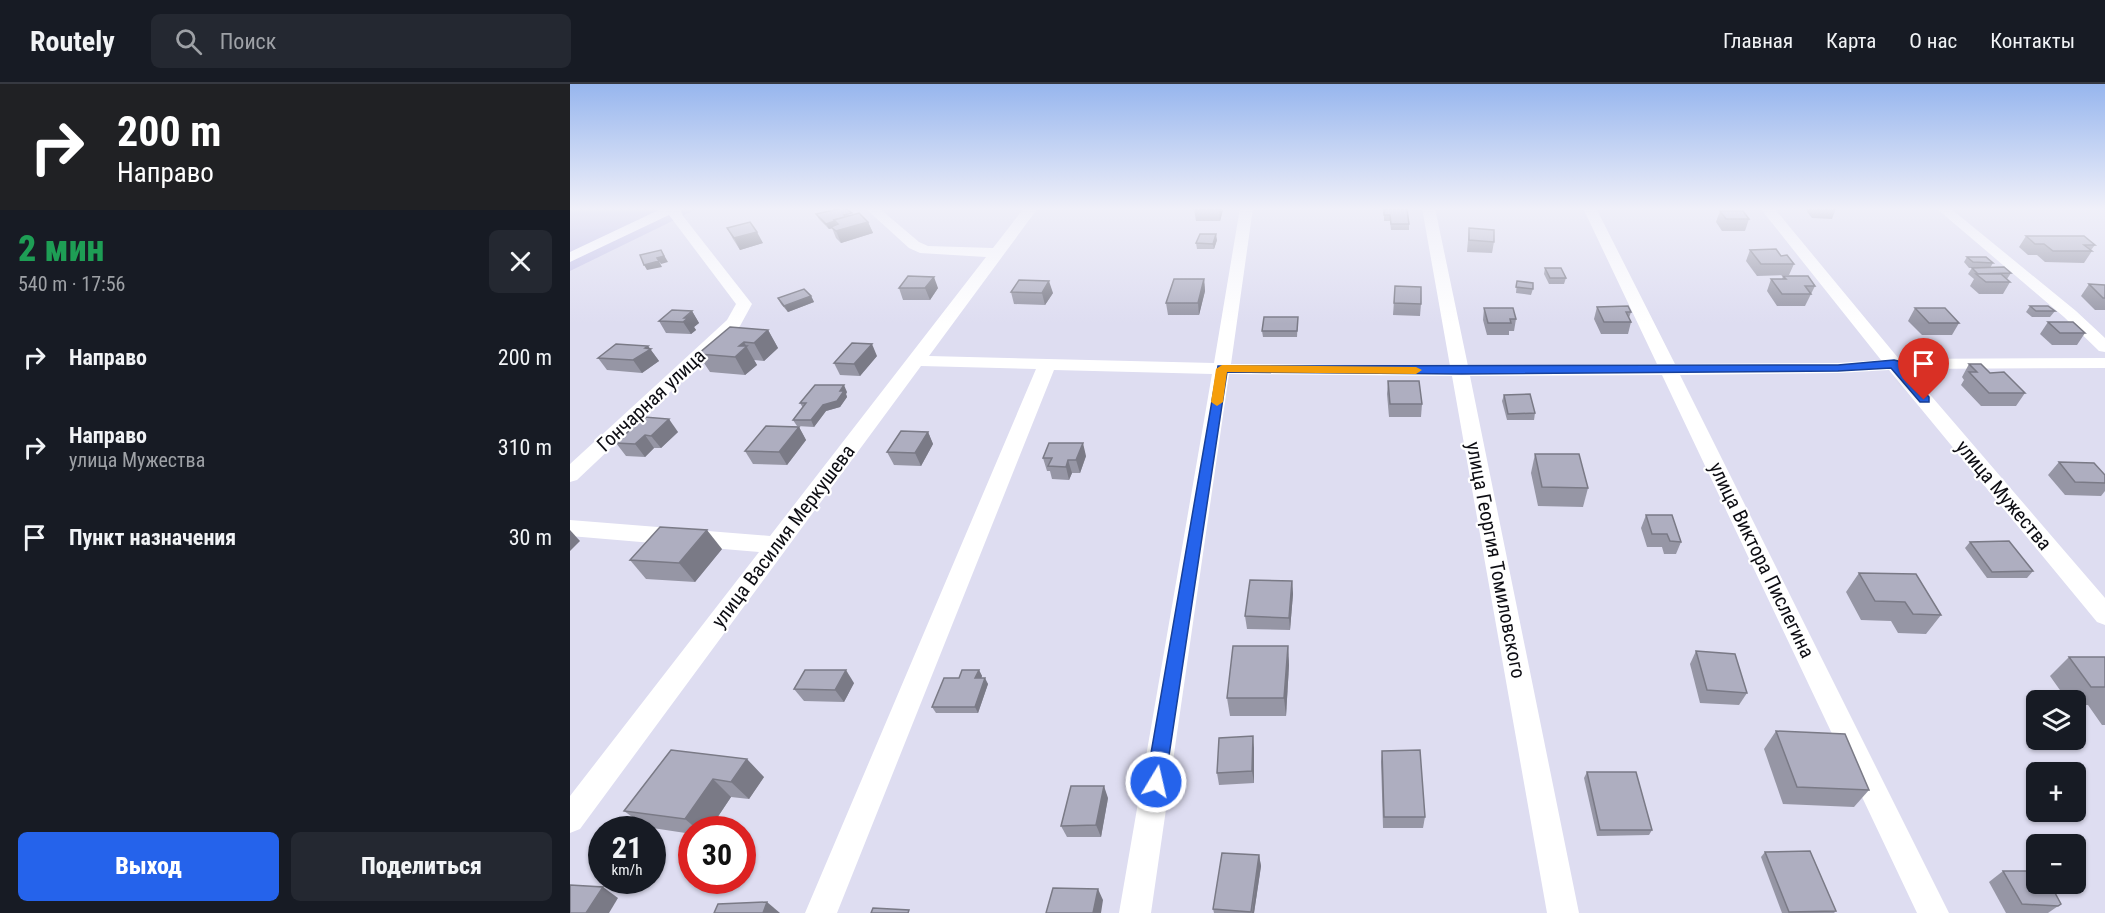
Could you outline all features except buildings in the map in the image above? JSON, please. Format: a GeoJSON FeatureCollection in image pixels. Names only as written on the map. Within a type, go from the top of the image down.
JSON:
{"type":"FeatureCollection","features":[{"type":"Feature","properties":{"kind":"street"},"geometry":{"type":"LineString","coordinates":[[570,258],[593,247]]}},
{"type":"Feature","properties":{"kind":"street","name":"Гончарная улица"},"geometry":{"type":"LineString","coordinates":[[570,475],[734,323],[744,304],[699,247]]}},
{"type":"Feature","properties":{"kind":"street"},"geometry":{"type":"LineString","coordinates":[[919,247],[926,250],[999,253]]}},
{"type":"Feature","properties":{"kind":"street","name":"улица Василия Меркушева"},"geometry":{"type":"LineString","coordinates":[[570,819],[914,361],[1003,247]]}},
{"type":"Feature","properties":{"kind":"street"},"geometry":{"type":"LineString","coordinates":[[1135,913],[1241,247]]}},
{"type":"Feature","properties":{"kind":"street","name":"улица Георгия Томиловского"},"geometry":{"type":"LineString","coordinates":[[1437,247],[1563,913]]}},
{"type":"Feature","properties":{"kind":"street","name":"улица Виктора Пислегина"},"geometry":{"type":"LineString","coordinates":[[1610,247],[1933,913]]}},
{"type":"Feature","properties":{"kind":"street","name":"улица Мужества"},"geometry":{"type":"LineString","coordinates":[[1799,247],[1894,364],[2105,615]]}},
{"type":"Feature","properties":{"kind":"street"},"geometry":{"type":"LineString","coordinates":[[1989,247],[2105,347]]}},
{"type":"Feature","properties":{"kind":"street"},"geometry":{"type":"LineString","coordinates":[[914,361],[1222,369],[1461,371],[2105,363]]}},
{"type":"Feature","properties":{"kind":"street"},"geometry":{"type":"LineString","coordinates":[[821,913],[1048,363]]}},
{"type":"Feature","properties":{"kind":"street"},"geometry":{"type":"LineString","coordinates":[[570,528],[777,545]]}},
{"type":"Feature","properties":{"kind":"shaded area"},"geometry":{"type":"Polygon","coordinates":[[[570,247],[620,247],[570,271],[570,247]]]}},
{"type":"Feature","properties":{"kind":"slow traffic"},"geometry":{"type":"LineString","coordinates":[[1217,402],[1222,369],[1416,370]]}},
{"type":"Feature","properties":{"kind":"route"},"geometry":{"type":"LineString","coordinates":[[1156,782],[1222,369],[1461,371],[1838,368],[1894,364],[1924,400]]}}]}
